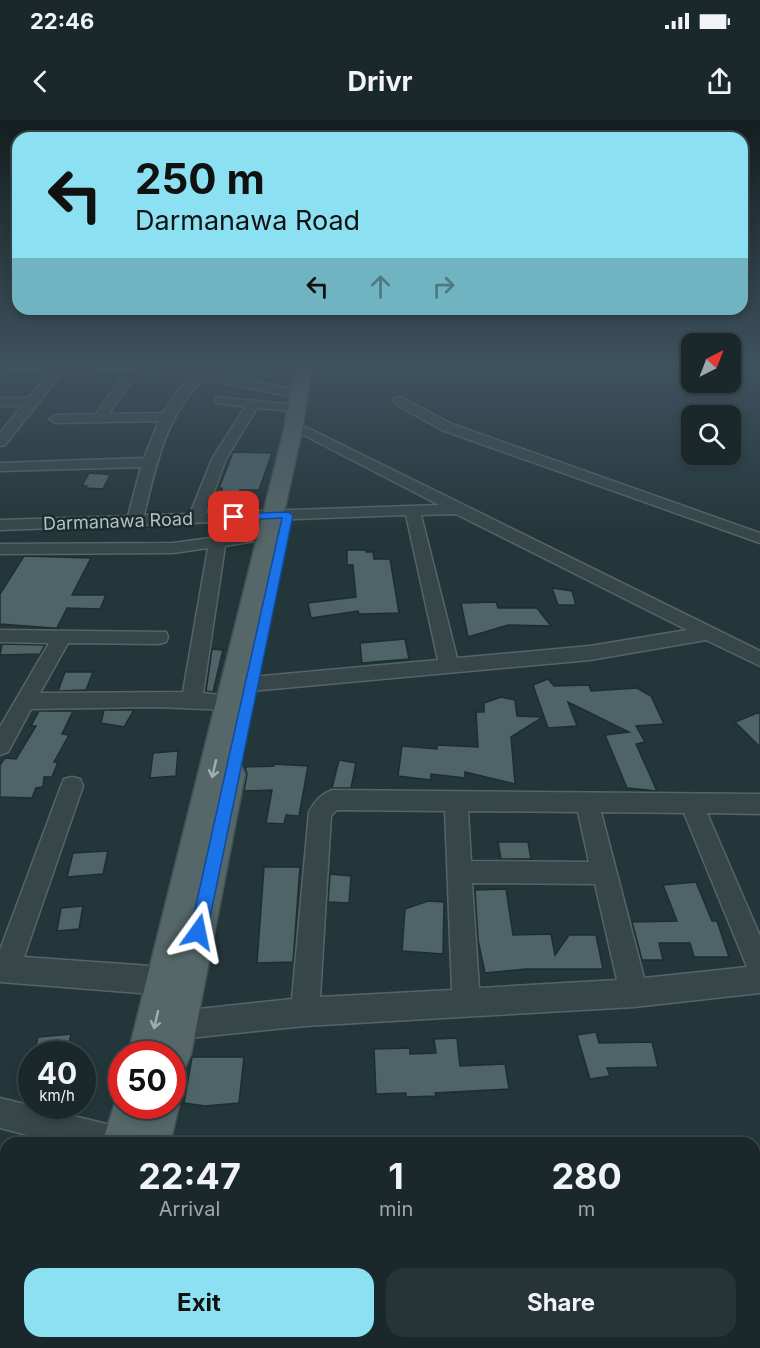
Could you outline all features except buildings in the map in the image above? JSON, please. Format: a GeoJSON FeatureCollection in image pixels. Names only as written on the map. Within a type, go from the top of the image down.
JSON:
{"type":"FeatureCollection","features":[{"type":"Feature","properties":{"kind":"main road"},"geometry":{"type":"LineString","coordinates":[[176,1041],[180,1026],[188,932],[229,702],[276,522],[298,420]]}},
{"type":"Feature","properties":{"kind":"main road"},"geometry":{"type":"LineString","coordinates":[[150,1041],[165,981],[188,932],[250,684],[276,522]]}},
{"type":"Feature","properties":{"kind":"main road"},"geometry":{"type":"LineString","coordinates":[[122,1137],[128,1119]]}},
{"type":"Feature","properties":{"kind":"main road"},"geometry":{"type":"LineString","coordinates":[[151,1137],[156,1119]]}},
{"type":"Feature","properties":{"kind":"street"},"geometry":{"type":"LineString","coordinates":[[0,442],[16,420]]}},
{"type":"Feature","properties":{"kind":"street"},"geometry":{"type":"LineString","coordinates":[[134,522],[150,462],[165,420]]}},
{"type":"Feature","properties":{"kind":"street"},"geometry":{"type":"LineString","coordinates":[[196,519],[218,459],[232,432],[241,420]]}},
{"type":"Feature","properties":{"kind":"street"},"geometry":{"type":"LineString","coordinates":[[314,420],[461,509],[760,659]]}},
{"type":"Feature","properties":{"kind":"street"},"geometry":{"type":"LineString","coordinates":[[433,420],[760,538]]}},
{"type":"Feature","properties":{"kind":"street"},"geometry":{"type":"LineString","coordinates":[[0,467],[150,462]]}},
{"type":"Feature","properties":{"kind":"street"},"geometry":{"type":"LineString","coordinates":[[0,549],[173,548],[217,543],[276,522],[461,509]]}},
{"type":"Feature","properties":{"kind":"street"},"geometry":{"type":"LineString","coordinates":[[413,512],[449,666]]}},
{"type":"Feature","properties":{"kind":"street","name":"Darmanawa Road"},"geometry":{"type":"LineString","coordinates":[[0,525],[196,519],[276,522]]}},
{"type":"Feature","properties":{"kind":"street"},"geometry":{"type":"LineString","coordinates":[[18,548],[31,524]]}},
{"type":"Feature","properties":{"kind":"street"},"geometry":{"type":"LineString","coordinates":[[192,700],[217,543]]}},
{"type":"Feature","properties":{"kind":"street"},"geometry":{"type":"LineString","coordinates":[[250,684],[590,653],[709,633]]}},
{"type":"Feature","properties":{"kind":"street"},"geometry":{"type":"LineString","coordinates":[[0,636],[159,637]]}},
{"type":"Feature","properties":{"kind":"street"},"geometry":{"type":"LineString","coordinates":[[0,746],[61,638]]}},
{"type":"Feature","properties":{"kind":"street"},"geometry":{"type":"LineString","coordinates":[[25,701],[156,699],[229,702]]}},
{"type":"Feature","properties":{"kind":"street"},"geometry":{"type":"LineString","coordinates":[[72,786],[3,970],[165,981]]}},
{"type":"Feature","properties":{"kind":"street"},"geometry":{"type":"LineString","coordinates":[[305,1012],[320,812],[324,805],[332,800],[760,804]]}},
{"type":"Feature","properties":{"kind":"street"},"geometry":{"type":"LineString","coordinates":[[456,801],[466,1001]]}},
{"type":"Feature","properties":{"kind":"street"},"geometry":{"type":"LineString","coordinates":[[587,803],[634,993]]}},
{"type":"Feature","properties":{"kind":"street"},"geometry":{"type":"LineString","coordinates":[[692,804],[760,967]]}},
{"type":"Feature","properties":{"kind":"street"},"geometry":{"type":"LineString","coordinates":[[460,872],[604,873]]}},
{"type":"Feature","properties":{"kind":"street"},"geometry":{"type":"LineString","coordinates":[[180,1026],[305,1012],[634,993],[760,979]]}},
{"type":"Feature","properties":{"kind":"street"},"geometry":{"type":"LineString","coordinates":[[0,1113],[96,1137]]}},
{"type":"Feature","properties":{"kind":"route"},"geometry":{"type":"LineString","coordinates":[[198,932],[288,515],[234,517]]}}]}
